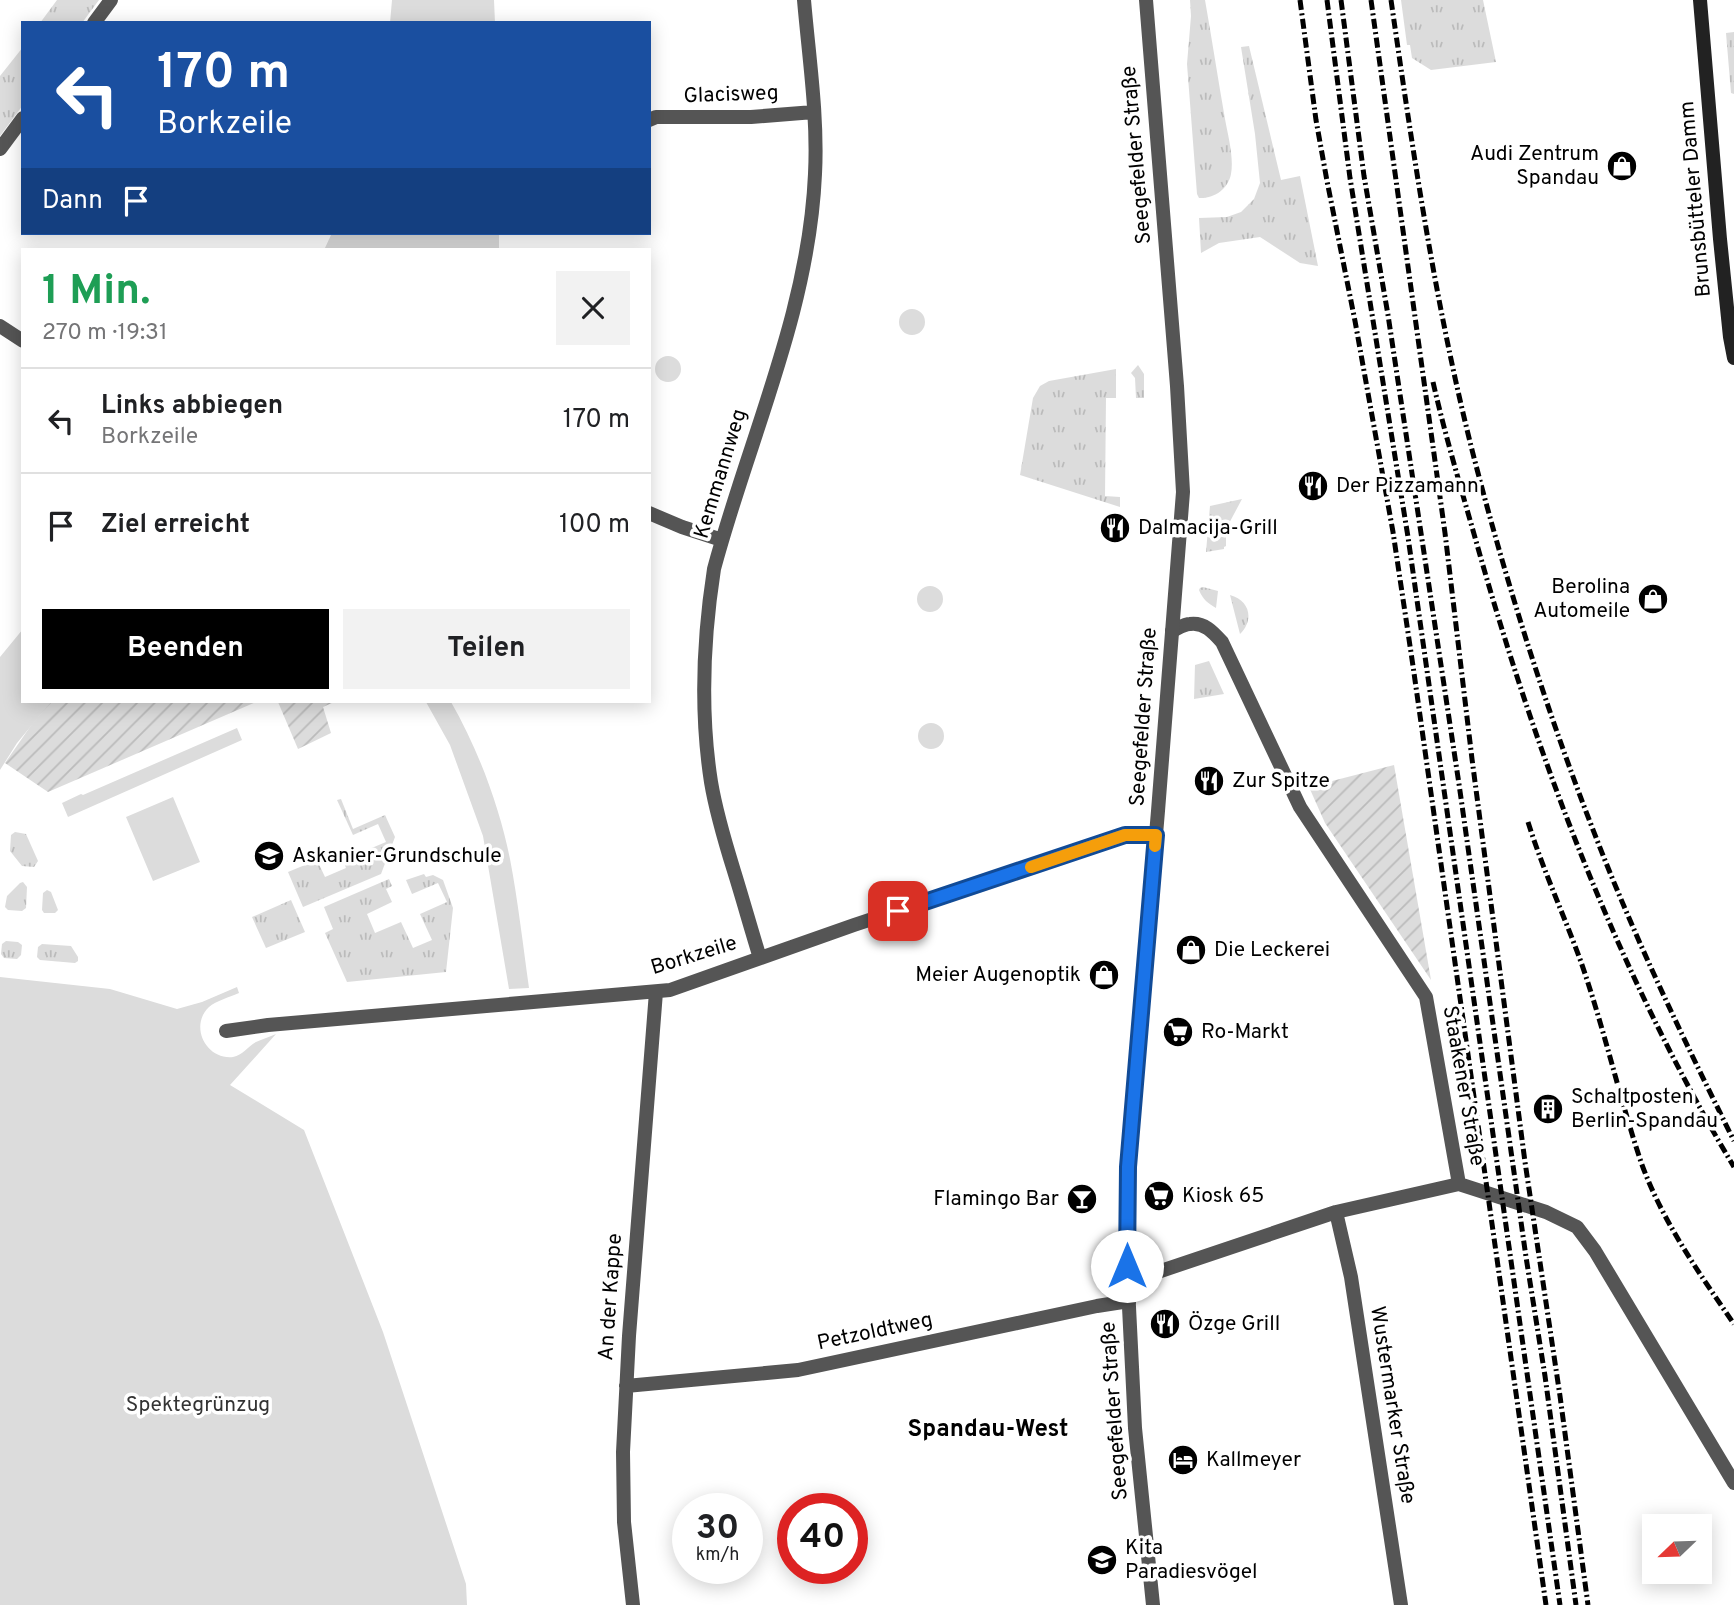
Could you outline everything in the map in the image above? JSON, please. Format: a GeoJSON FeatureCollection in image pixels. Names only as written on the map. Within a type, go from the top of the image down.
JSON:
{"type":"FeatureCollection","features":[{"type":"Feature","properties":{"kind":"main road","name":"Brunsbütteler Damm"},"geometry":{"type":"LineString","coordinates":[[1690,0],[1703,35]]}},
{"type":"Feature","properties":{"kind":"main road","name":"Brunsbütteler Damm"},"geometry":{"type":"LineString","coordinates":[[1700,0],[1720,239],[1734,358]]}},
{"type":"Feature","properties":{"kind":"street"},"geometry":{"type":"LineString","coordinates":[[95,21],[111,0]]}},
{"type":"Feature","properties":{"kind":"street","name":"Kemmannweg"},"geometry":{"type":"LineString","coordinates":[[760,958],[720,824],[711,783],[704,716],[704,670],[714,569],[788,333],[800,290],[808,243],[816,174],[814,113],[804,0]]}},
{"type":"Feature","properties":{"kind":"street","name":"Seegefelder Straße"},"geometry":{"type":"LineString","coordinates":[[1146,0],[1183,492],[1128,1167],[1127,1245],[1135,1428],[1153,1605]]}},
{"type":"Feature","properties":{"kind":"street","name":"Glacisweg"},"geometry":{"type":"LineString","coordinates":[[651,119],[814,113]]}},
{"type":"Feature","properties":{"kind":"street"},"geometry":{"type":"LineString","coordinates":[[0,149],[21,121]]}},
{"type":"Feature","properties":{"kind":"street"},"geometry":{"type":"LineString","coordinates":[[0,326],[21,340]]}},
{"type":"Feature","properties":{"kind":"street"},"geometry":{"type":"LineString","coordinates":[[651,514],[722,540]]}},
{"type":"Feature","properties":{"kind":"street","name":"Staakener Straße"},"geometry":{"type":"LineString","coordinates":[[1172,631],[1190,624],[1202,625],[1212,630],[1222,642],[1300,807],[1426,997],[1459,1184],[1546,1212],[1577,1227],[1595,1251],[1734,1483]]}},
{"type":"Feature","properties":{"kind":"street","name":"Borkzeile"},"geometry":{"type":"LineString","coordinates":[[226,1031],[268,1025],[670,990],[1125,835],[1156,835]]}},
{"type":"Feature","properties":{"kind":"street","name":"An der Kappe"},"geometry":{"type":"LineString","coordinates":[[633,1605],[624,1522],[623,1452],[656,992]]}},
{"type":"Feature","properties":{"kind":"street"},"geometry":{"type":"LineString","coordinates":[[1128,1282],[1336,1213],[1459,1184]]}},
{"type":"Feature","properties":{"kind":"street","name":"Wustermarker Straße"},"geometry":{"type":"LineString","coordinates":[[1336,1213],[1351,1277],[1401,1605]]}},
{"type":"Feature","properties":{"kind":"street","name":"Petzoldtweg"},"geometry":{"type":"LineString","coordinates":[[626,1386],[798,1370],[1129,1301]]}},
{"type":"Feature","properties":{"kind":"green space"},"geometry":{"type":"Polygon","coordinates":[[[57,0],[99,0],[83,21],[41,21],[57,0]]]}},
{"type":"Feature","properties":{"kind":"green space"},"geometry":{"type":"Polygon","coordinates":[[[392,0],[494,0],[495,21],[390,21],[392,0]]]}},
{"type":"Feature","properties":{"kind":"green space"},"geometry":{"type":"Polygon","coordinates":[[[1190,0],[1205,0],[1232,161],[1227,184],[1219,192],[1205,198],[1199,198],[1197,194],[1187,64],[1190,0]]]}},
{"type":"Feature","properties":{"kind":"green space"},"geometry":{"type":"Polygon","coordinates":[[[1401,0],[1483,0],[1496,62],[1431,70],[1412,58],[1410,45],[1407,45],[1401,0]]]}},
{"type":"Feature","properties":{"kind":"green space"},"geometry":{"type":"Polygon","coordinates":[[[1734,32],[1734,94],[1731,93],[1726,33],[1734,32]]]}},
{"type":"Feature","properties":{"kind":"green space"},"geometry":{"type":"Polygon","coordinates":[[[1249,46],[1281,180],[1300,176],[1318,266],[1300,263],[1260,237],[1219,243],[1201,253],[1199,218],[1227,217],[1241,212],[1254,199],[1260,183],[1241,47],[1249,46]]]}},
{"type":"Feature","properties":{"kind":"green space"},"geometry":{"type":"Polygon","coordinates":[[[21,50],[21,108],[0,136],[0,76],[21,50]]]}},
{"type":"Feature","properties":{"kind":"green space"},"geometry":{"type":"Polygon","coordinates":[[[331,235],[499,235],[499,248],[325,248],[331,235]]]}},
{"type":"Feature","properties":{"kind":"green space"},"geometry":{"type":"Polygon","coordinates":[[[912,309],[921,313],[925,322],[921,331],[912,335],[903,331],[899,322],[903,313],[912,309]]]}},
{"type":"Feature","properties":{"kind":"green space"},"geometry":{"type":"Polygon","coordinates":[[[668,356],[677,360],[681,369],[677,378],[668,382],[659,378],[655,369],[659,360],[668,356]]]}},
{"type":"Feature","properties":{"kind":"green space"},"geometry":{"type":"Polygon","coordinates":[[[1138,365],[1144,374],[1144,398],[1136,398],[1135,378],[1131,373],[1138,365]]]}},
{"type":"Feature","properties":{"kind":"green space"},"geometry":{"type":"Polygon","coordinates":[[[1116,369],[1116,398],[1106,398],[1105,496],[1120,497],[1120,507],[1020,475],[1033,398],[1040,386],[1049,381],[1116,369]]]}},
{"type":"Feature","properties":{"kind":"green space"},"geometry":{"type":"Polygon","coordinates":[[[1242,499],[1226,529],[1224,549],[1206,552],[1210,506],[1242,499]]]}},
{"type":"Feature","properties":{"kind":"green space"},"geometry":{"type":"Polygon","coordinates":[[[930,586],[939,590],[943,599],[939,608],[930,612],[921,608],[917,599],[921,590],[930,586]]]}},
{"type":"Feature","properties":{"kind":"green space"},"geometry":{"type":"Polygon","coordinates":[[[1203,587],[1218,591],[1216,608],[1202,596],[1199,590],[1203,587]]]}},
{"type":"Feature","properties":{"kind":"green space"},"geometry":{"type":"Polygon","coordinates":[[[1230,595],[1242,601],[1248,611],[1245,628],[1240,634],[1230,595]]]}},
{"type":"Feature","properties":{"kind":"green space"},"geometry":{"type":"Polygon","coordinates":[[[21,631],[21,703],[50,703],[17,743],[0,770],[0,657],[21,631]]]}},
{"type":"Feature","properties":{"kind":"green space"},"geometry":{"type":"Polygon","coordinates":[[[1209,661],[1224,694],[1194,699],[1195,665],[1209,661]]]}},
{"type":"Feature","properties":{"kind":"green space"},"geometry":{"type":"Polygon","coordinates":[[[50,703],[254,703],[48,792],[5,763],[50,703]]]}},
{"type":"Feature","properties":{"kind":"green space"},"geometry":{"type":"Polygon","coordinates":[[[278,703],[332,703],[323,707],[331,733],[298,749],[278,703]]]}},
{"type":"Feature","properties":{"kind":"green space"},"geometry":{"type":"Polygon","coordinates":[[[427,703],[452,703],[487,778],[510,859],[529,988],[509,989],[483,836],[450,745],[427,703]]]}},
{"type":"Feature","properties":{"kind":"green space"},"geometry":{"type":"Polygon","coordinates":[[[931,723],[940,727],[944,736],[940,745],[931,749],[922,745],[918,736],[922,727],[931,723]]]}},
{"type":"Feature","properties":{"kind":"green space"},"geometry":{"type":"Polygon","coordinates":[[[237,728],[242,740],[68,817],[62,803],[237,728]]]}},
{"type":"Feature","properties":{"kind":"green space"},"geometry":{"type":"Polygon","coordinates":[[[1394,765],[1431,980],[1325,823],[1309,787],[1394,765]]]}},
{"type":"Feature","properties":{"kind":"green space"},"geometry":{"type":"Polygon","coordinates":[[[173,797],[200,862],[153,881],[126,817],[173,797]]]}},
{"type":"Feature","properties":{"kind":"green space"},"geometry":{"type":"Polygon","coordinates":[[[341,799],[353,829],[385,815],[395,837],[381,874],[303,907],[288,872],[317,860],[325,877],[346,868],[343,860],[386,842],[378,824],[353,835],[337,800],[341,799]]]}},
{"type":"Feature","properties":{"kind":"green space"},"geometry":{"type":"Polygon","coordinates":[[[15,832],[26,834],[38,861],[34,867],[22,866],[10,851],[11,835],[15,832]]]}},
{"type":"Feature","properties":{"kind":"green space"},"geometry":{"type":"Polygon","coordinates":[[[424,874],[426,877],[433,875],[443,880],[453,908],[446,972],[347,982],[325,933],[333,929],[324,907],[389,879],[392,886],[386,889],[392,902],[367,914],[375,933],[401,922],[413,948],[432,940],[420,914],[447,902],[438,883],[412,894],[406,880],[424,874]]]}},
{"type":"Feature","properties":{"kind":"green space"},"geometry":{"type":"Polygon","coordinates":[[[23,882],[27,887],[26,908],[22,911],[8,910],[5,907],[7,896],[23,882]]]}},
{"type":"Feature","properties":{"kind":"green space"},"geometry":{"type":"Polygon","coordinates":[[[47,890],[51,892],[58,910],[55,913],[44,913],[42,910],[43,893],[47,890]]]}},
{"type":"Feature","properties":{"kind":"green space"},"geometry":{"type":"Polygon","coordinates":[[[291,900],[305,932],[266,948],[252,917],[291,900]]]}},
{"type":"Feature","properties":{"kind":"green space"},"geometry":{"type":"Polygon","coordinates":[[[6,941],[22,945],[21,955],[17,959],[4,958],[1,954],[2,944],[6,941]]]}},
{"type":"Feature","properties":{"kind":"green space"},"geometry":{"type":"Polygon","coordinates":[[[42,944],[71,946],[78,961],[40,960],[37,957],[38,947],[42,944]]]}},
{"type":"Feature","properties":{"kind":"green space","name":"Spektegrünzug"},"geometry":{"type":"Polygon","coordinates":[[[0,977],[110,989],[177,1009],[237,987],[239,993],[212,1005],[203,1015],[201,1032],[208,1048],[223,1056],[233,1057],[240,1055],[256,1042],[276,1034],[230,1085],[304,1130],[383,1332],[466,1584],[467,1605],[0,1605],[0,977]]]}},
{"type":"Feature","properties":{"kind":"railway"},"geometry":{"type":"LineString","coordinates":[[1300,0],[1316,120],[1393,532],[1546,1605]]}},
{"type":"Feature","properties":{"kind":"railway"},"geometry":{"type":"LineString","coordinates":[[1327,0],[1350,178],[1408,537],[1560,1605]]}},
{"type":"Feature","properties":{"kind":"railway"},"geometry":{"type":"LineString","coordinates":[[1341,0],[1364,176],[1388,315],[1459,784],[1576,1605]]}},
{"type":"Feature","properties":{"kind":"railway"},"geometry":{"type":"LineString","coordinates":[[1371,0],[1445,533],[1525,1162],[1588,1605]]}},
{"type":"Feature","properties":{"kind":"railway"},"geometry":{"type":"LineString","coordinates":[[1391,0],[1418,179],[1450,356],[1463,415],[1504,566],[1547,704],[1612,878],[1662,992],[1734,1141]]}},
{"type":"Feature","properties":{"kind":"railway"},"geometry":{"type":"LineString","coordinates":[[1433,382],[1453,462],[1500,622],[1526,703],[1584,863],[1653,1018],[1734,1167]]}},
{"type":"Feature","properties":{"kind":"railway"},"geometry":{"type":"LineString","coordinates":[[1528,822],[1581,962],[1633,1137],[1650,1184],[1682,1246],[1734,1324]]}},
{"type":"Feature","properties":{"kind":"slow traffic"},"geometry":{"type":"LineString","coordinates":[[1031,867],[1125,835],[1156,835],[1155,846]]}},
{"type":"Feature","properties":{"kind":"place","name":"Audi Zentrum Spandau"},"geometry":{"type":"Point","coordinates":[1622,166]}},
{"type":"Feature","properties":{"kind":"place","name":"Der Pizzamann"},"geometry":{"type":"Point","coordinates":[1313,486]}},
{"type":"Feature","properties":{"kind":"place","name":"Dalmacija-Grill"},"geometry":{"type":"Point","coordinates":[1115,528]}},
{"type":"Feature","properties":{"kind":"place","name":"Berolina Automeile"},"geometry":{"type":"Point","coordinates":[1653,599]}},
{"type":"Feature","properties":{"kind":"place","name":"Zur Spitze"},"geometry":{"type":"Point","coordinates":[1209,781]}},
{"type":"Feature","properties":{"kind":"place","name":"Askanier-Grundschule"},"geometry":{"type":"Point","coordinates":[269,856]}},
{"type":"Feature","properties":{"kind":"place","name":"Die Leckerei"},"geometry":{"type":"Point","coordinates":[1191,950]}},
{"type":"Feature","properties":{"kind":"place","name":"Meier Augenoptik"},"geometry":{"type":"Point","coordinates":[1104,975]}},
{"type":"Feature","properties":{"kind":"place","name":"Ro-Markt"},"geometry":{"type":"Point","coordinates":[1178,1032]}},
{"type":"Feature","properties":{"kind":"place","name":"Schaltposten Berlin-Spandau"},"geometry":{"type":"Point","coordinates":[1548,1109]}},
{"type":"Feature","properties":{"kind":"place","name":"Kiosk 65"},"geometry":{"type":"Point","coordinates":[1159,1196]}},
{"type":"Feature","properties":{"kind":"place","name":"Flamingo Bar"},"geometry":{"type":"Point","coordinates":[1082,1199]}},
{"type":"Feature","properties":{"kind":"place","name":"Özge Grill"},"geometry":{"type":"Point","coordinates":[1165,1324]}},
{"type":"Feature","properties":{"kind":"place","name":"Kallmeyer"},"geometry":{"type":"Point","coordinates":[1183,1460]}},
{"type":"Feature","properties":{"kind":"place","name":"Kita Paradiesvögel"},"geometry":{"type":"Point","coordinates":[1102,1560]}},
{"type":"Feature","properties":{"kind":"district","name":"Spandau-West"},"geometry":{"type":"Point","coordinates":[988,1430]}},
{"type":"Feature","properties":{"kind":"route"},"geometry":{"type":"LineString","coordinates":[[898,911],[1125,835],[1156,835],[1128,1167],[1127,1266]]}}]}
